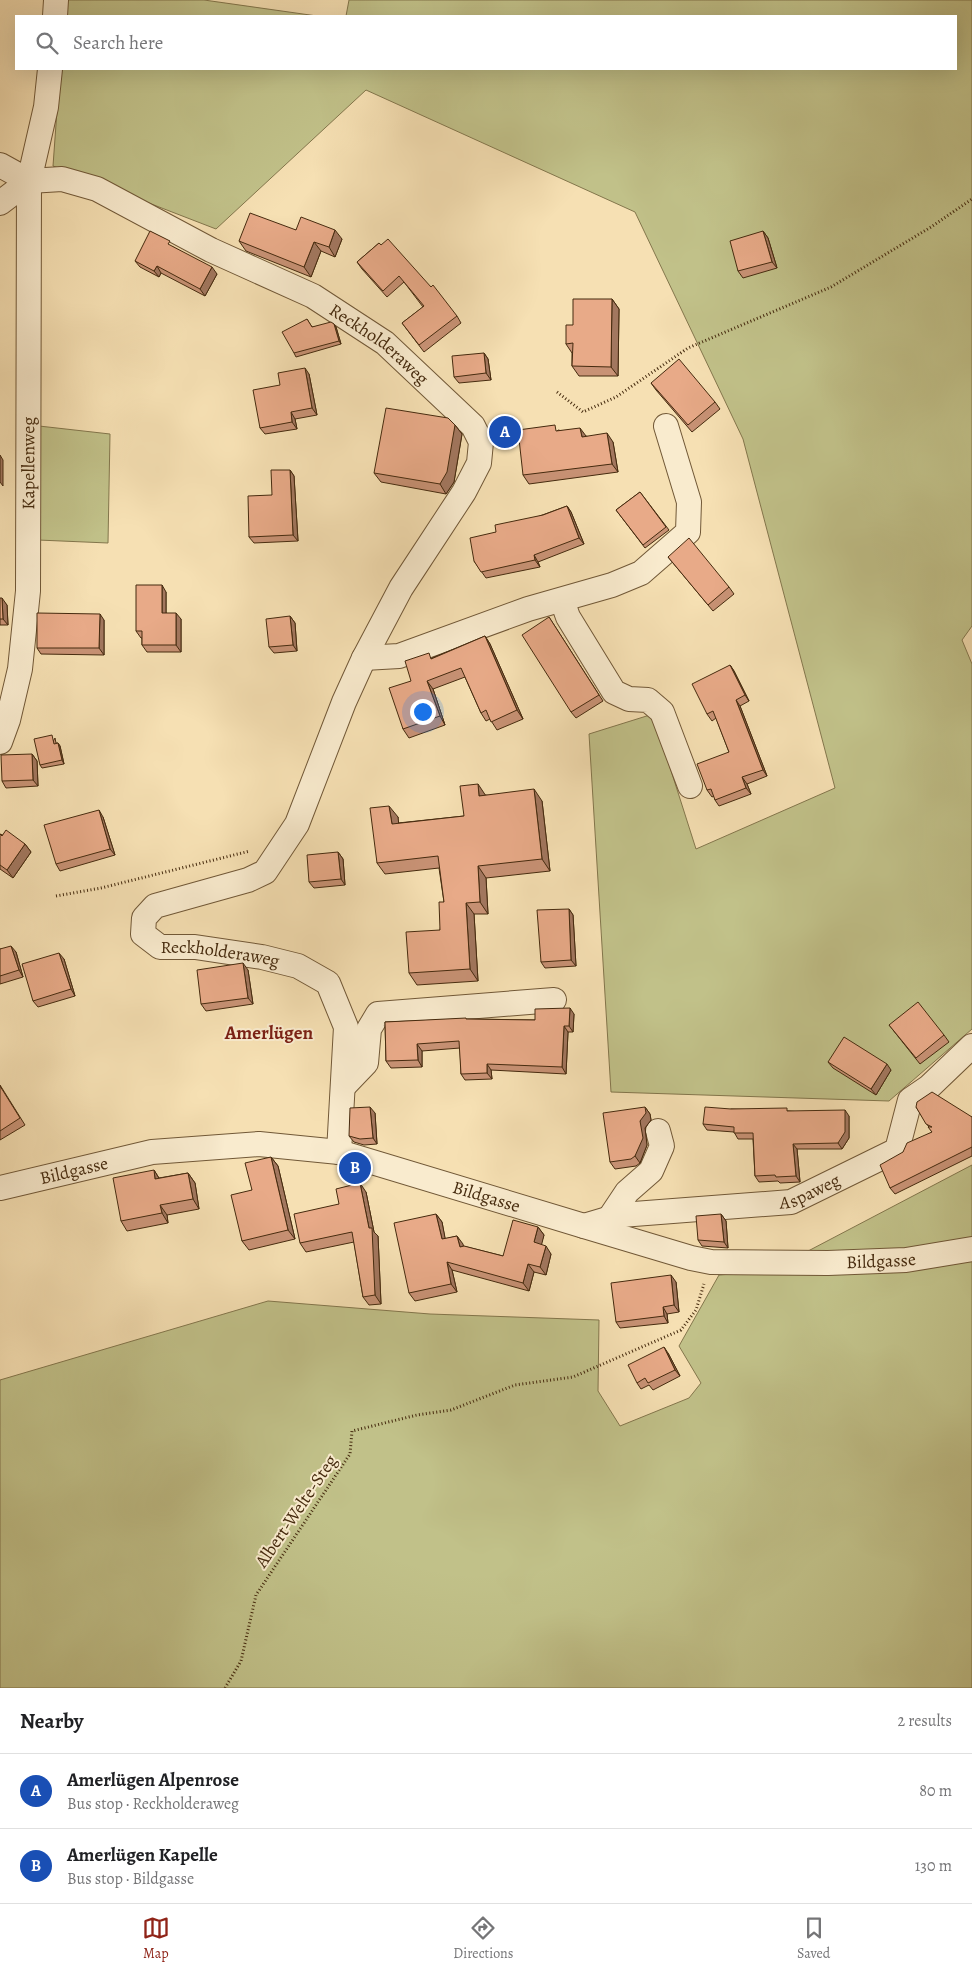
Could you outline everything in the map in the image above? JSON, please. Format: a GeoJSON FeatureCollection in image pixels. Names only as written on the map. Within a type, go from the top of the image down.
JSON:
{"type":"FeatureCollection","features":[{"type":"Feature","properties":{"kind":"street"},"geometry":{"type":"LineString","coordinates":[[55,15],[56,0]]}},
{"type":"Feature","properties":{"kind":"street","name":"Kapellenweg"},"geometry":{"type":"LineString","coordinates":[[0,742],[8,720],[20,669],[28,591],[29,181],[46,107],[50,70]]}},
{"type":"Feature","properties":{"kind":"street"},"geometry":{"type":"LineString","coordinates":[[0,165],[29,181],[0,203]]}},
{"type":"Feature","properties":{"kind":"street","name":"Reckholderaweg"},"geometry":{"type":"LineString","coordinates":[[29,181],[62,179],[97,189],[211,250],[313,296],[385,343],[473,426],[481,442],[479,464],[464,492],[401,588],[364,658],[344,702],[297,824],[265,872],[248,880],[156,906],[144,918],[144,934],[160,947],[195,947],[271,959],[298,966],[328,983],[346,1027],[339,1152]]}},
{"type":"Feature","properties":{"kind":"street"},"geometry":{"type":"LineString","coordinates":[[364,658],[399,656],[528,609],[612,585],[641,573],[688,532],[689,502],[666,426]]}},
{"type":"Feature","properties":{"kind":"street"},"geometry":{"type":"LineString","coordinates":[[562,600],[568,617],[614,692],[629,699],[648,700],[662,712],[690,786]]}},
{"type":"Feature","properties":{"kind":"street"},"geometry":{"type":"LineString","coordinates":[[343,1087],[366,1063],[369,1029],[378,1014],[554,1000]]}},
{"type":"Feature","properties":{"kind":"street","name":"Aspaweg"},"geometry":{"type":"LineString","coordinates":[[584,1226],[621,1215],[791,1202],[897,1150],[910,1100],[929,1087],[972,1046]]}},
{"type":"Feature","properties":{"kind":"street"},"geometry":{"type":"LineString","coordinates":[[609,1219],[627,1192],[651,1171],[662,1146],[658,1131]]}},
{"type":"Feature","properties":{"kind":"street","name":"Bildgasse"},"geometry":{"type":"LineString","coordinates":[[0,1188],[152,1152],[260,1144],[339,1152],[690,1258],[711,1262],[828,1263],[906,1260],[972,1249]]}},
{"type":"Feature","properties":{"kind":"path"},"geometry":{"type":"LineString","coordinates":[[557,392],[583,412],[616,397],[688,348],[831,287],[931,227],[972,199]]}},
{"type":"Feature","properties":{"kind":"path"},"geometry":{"type":"LineString","coordinates":[[56,896],[101,888],[283,843]]}},
{"type":"Feature","properties":{"kind":"path","name":"Albert-Welte-Steg"},"geometry":{"type":"LineString","coordinates":[[225,1688],[241,1661],[256,1595],[350,1454],[352,1431],[417,1415],[452,1410],[515,1385],[573,1377],[681,1330],[696,1310],[711,1262]]}},
{"type":"Feature","properties":{"kind":"green space"},"geometry":{"type":"Polygon","coordinates":[[[64,0],[204,0],[310,15],[63,15],[64,0]]]}},
{"type":"Feature","properties":{"kind":"green space"},"geometry":{"type":"Polygon","coordinates":[[[349,0],[972,0],[972,626],[962,640],[972,664],[972,1029],[889,1101],[611,1092],[589,734],[653,714],[696,849],[835,788],[743,439],[635,212],[366,90],[216,229],[53,166],[60,70],[957,70],[957,15],[346,15],[349,0]]]}},
{"type":"Feature","properties":{"kind":"green space"},"geometry":{"type":"Polygon","coordinates":[[[39,426],[110,434],[108,543],[38,540],[39,426]]]}},
{"type":"Feature","properties":{"kind":"green space"},"geometry":{"type":"Polygon","coordinates":[[[972,1165],[972,1688],[0,1688],[0,1380],[268,1301],[430,1314],[599,1320],[598,1391],[620,1426],[689,1398],[701,1383],[679,1346],[719,1275],[770,1271],[972,1165]]]}},
{"type":"Feature","properties":{"kind":"building"},"geometry":{"type":"Polygon","coordinates":[[[250,213],[296,230],[301,217],[335,230],[329,247],[314,242],[304,267],[239,241],[250,213]]]}},
{"type":"Feature","properties":{"kind":"building"},"geometry":{"type":"Polygon","coordinates":[[[150,231],[170,241],[168,244],[212,267],[200,289],[157,266],[154,271],[135,261],[150,231]]]}},
{"type":"Feature","properties":{"kind":"building"},"geometry":{"type":"Polygon","coordinates":[[[763,231],[772,262],[738,271],[730,241],[763,231]]]}},
{"type":"Feature","properties":{"kind":"building"},"geometry":{"type":"Polygon","coordinates":[[[388,239],[431,287],[433,285],[457,316],[419,345],[402,323],[424,306],[399,276],[383,291],[357,262],[379,243],[381,245],[388,239]]]}},
{"type":"Feature","properties":{"kind":"building"},"geometry":{"type":"Polygon","coordinates":[[[573,299],[612,299],[611,367],[572,366],[573,343],[566,344],[566,325],[573,325],[573,299]]]}},
{"type":"Feature","properties":{"kind":"building"},"geometry":{"type":"Polygon","coordinates":[[[307,319],[312,327],[331,322],[334,324],[339,341],[294,353],[282,332],[307,319]]]}},
{"type":"Feature","properties":{"kind":"building"},"geometry":{"type":"Polygon","coordinates":[[[484,353],[486,373],[454,377],[452,356],[484,353]]]}},
{"type":"Feature","properties":{"kind":"building"},"geometry":{"type":"Polygon","coordinates":[[[679,359],[715,402],[688,425],[651,383],[679,359]]]}},
{"type":"Feature","properties":{"kind":"building"},"geometry":{"type":"Polygon","coordinates":[[[305,368],[312,408],[291,412],[292,422],[260,428],[253,390],[280,385],[278,373],[305,368]]]}},
{"type":"Feature","properties":{"kind":"building"},"geometry":{"type":"Polygon","coordinates":[[[386,408],[448,418],[455,425],[447,472],[440,484],[374,473],[386,408]]]}},
{"type":"Feature","properties":{"kind":"building"},"geometry":{"type":"Polygon","coordinates":[[[555,425],[556,431],[580,428],[582,437],[607,433],[612,464],[523,475],[518,430],[555,425]]]}},
{"type":"Feature","properties":{"kind":"building"},"geometry":{"type":"Polygon","coordinates":[[[271,470],[290,470],[293,535],[249,537],[248,496],[272,495],[271,470]]]}},
{"type":"Feature","properties":{"kind":"building"},"geometry":{"type":"Polygon","coordinates":[[[640,492],[666,527],[643,545],[616,510],[640,492]]]}},
{"type":"Feature","properties":{"kind":"building"},"geometry":{"type":"Polygon","coordinates":[[[567,506],[579,538],[534,555],[535,560],[481,572],[474,561],[470,538],[496,532],[495,525],[543,515],[567,506]]]}},
{"type":"Feature","properties":{"kind":"building"},"geometry":{"type":"Polygon","coordinates":[[[689,538],[729,587],[708,605],[668,557],[689,538]]]}},
{"type":"Feature","properties":{"kind":"building"},"geometry":{"type":"Polygon","coordinates":[[[136,585],[162,585],[162,613],[176,613],[176,645],[142,645],[142,631],[136,631],[136,585]]]}},
{"type":"Feature","properties":{"kind":"building"},"geometry":{"type":"Polygon","coordinates":[[[0,598],[2,598],[3,619],[0,619],[0,598]]]}},
{"type":"Feature","properties":{"kind":"building"},"geometry":{"type":"Polygon","coordinates":[[[37,613],[100,614],[99,648],[37,648],[37,613]]]}},
{"type":"Feature","properties":{"kind":"building"},"geometry":{"type":"Polygon","coordinates":[[[290,616],[293,645],[269,647],[266,619],[290,616]]]}},
{"type":"Feature","properties":{"kind":"building"},"geometry":{"type":"Polygon","coordinates":[[[549,617],[599,695],[571,712],[522,635],[549,617]]]}},
{"type":"Feature","properties":{"kind":"building"},"geometry":{"type":"Polygon","coordinates":[[[485,636],[517,710],[491,722],[486,710],[481,713],[461,668],[427,681],[440,716],[403,729],[389,688],[411,681],[405,661],[429,653],[431,659],[485,636]]]}},
{"type":"Feature","properties":{"kind":"building"},"geometry":{"type":"Polygon","coordinates":[[[730,665],[745,695],[736,700],[763,770],[742,777],[746,788],[715,800],[711,789],[707,790],[697,764],[729,752],[713,711],[707,714],[692,684],[730,665]]]}},
{"type":"Feature","properties":{"kind":"building"},"geometry":{"type":"Polygon","coordinates":[[[52,735],[54,744],[58,743],[62,760],[40,765],[34,739],[52,735]]]}},
{"type":"Feature","properties":{"kind":"building"},"geometry":{"type":"Polygon","coordinates":[[[32,754],[33,780],[2,781],[1,755],[32,754]]]}},
{"type":"Feature","properties":{"kind":"building"},"geometry":{"type":"Polygon","coordinates":[[[478,784],[479,796],[534,789],[542,859],[478,866],[480,902],[466,903],[470,969],[409,973],[406,932],[440,930],[439,902],[444,902],[438,856],[377,863],[370,808],[389,806],[392,824],[464,816],[460,786],[478,784]]]}},
{"type":"Feature","properties":{"kind":"building"},"geometry":{"type":"Polygon","coordinates":[[[99,810],[110,849],[56,864],[44,825],[99,810]]]}},
{"type":"Feature","properties":{"kind":"building"},"geometry":{"type":"Polygon","coordinates":[[[6,830],[25,844],[7,870],[0,865],[0,834],[2,836],[6,830]]]}},
{"type":"Feature","properties":{"kind":"building"},"geometry":{"type":"Polygon","coordinates":[[[338,852],[341,879],[309,882],[307,855],[338,852]]]}},
{"type":"Feature","properties":{"kind":"building"},"geometry":{"type":"Polygon","coordinates":[[[569,909],[571,960],[541,962],[537,910],[569,909]]]}},
{"type":"Feature","properties":{"kind":"building"},"geometry":{"type":"Polygon","coordinates":[[[11,946],[19,970],[0,976],[0,949],[11,946]]]}},
{"type":"Feature","properties":{"kind":"building"},"geometry":{"type":"Polygon","coordinates":[[[59,953],[71,989],[33,1001],[22,964],[59,953]]]}},
{"type":"Feature","properties":{"kind":"building"},"geometry":{"type":"Polygon","coordinates":[[[243,963],[248,998],[201,1004],[197,970],[243,963]]]}},
{"type":"Feature","properties":{"kind":"building"},"geometry":{"type":"Polygon","coordinates":[[[918,1002],[944,1035],[916,1058],[889,1025],[918,1002]]]}},
{"type":"Feature","properties":{"kind":"building"},"geometry":{"type":"Polygon","coordinates":[[[570,1008],[569,1026],[564,1026],[562,1067],[487,1064],[487,1073],[461,1074],[459,1041],[417,1044],[418,1060],[386,1061],[385,1022],[466,1018],[535,1020],[535,1009],[570,1008]]]}},
{"type":"Feature","properties":{"kind":"building"},"geometry":{"type":"Polygon","coordinates":[[[844,1037],[887,1064],[871,1089],[828,1062],[844,1037]]]}},
{"type":"Feature","properties":{"kind":"building"},"geometry":{"type":"Polygon","coordinates":[[[0,1086],[20,1118],[0,1131],[0,1086]]]}},
{"type":"Feature","properties":{"kind":"building"},"geometry":{"type":"Polygon","coordinates":[[[932,1092],[972,1117],[972,1147],[890,1188],[880,1165],[903,1152],[907,1143],[932,1132],[928,1127],[932,1127],[926,1124],[916,1107],[917,1102],[932,1092]]]}},
{"type":"Feature","properties":{"kind":"building"},"geometry":{"type":"Polygon","coordinates":[[[370,1107],[373,1138],[360,1139],[349,1136],[350,1108],[370,1107]]]}},
{"type":"Feature","properties":{"kind":"building"},"geometry":{"type":"Polygon","coordinates":[[[645,1107],[646,1113],[640,1121],[643,1138],[635,1156],[631,1159],[610,1162],[603,1113],[645,1107]]]}},
{"type":"Feature","properties":{"kind":"building"},"geometry":{"type":"Polygon","coordinates":[[[705,1107],[731,1109],[787,1108],[787,1111],[845,1110],[845,1132],[838,1143],[793,1144],[796,1176],[755,1176],[753,1133],[734,1133],[734,1127],[703,1124],[705,1107]]]}},
{"type":"Feature","properties":{"kind":"building"},"geometry":{"type":"Polygon","coordinates":[[[271,1157],[288,1230],[242,1241],[231,1195],[252,1190],[245,1163],[271,1157]]]}},
{"type":"Feature","properties":{"kind":"building"},"geometry":{"type":"Polygon","coordinates":[[[154,1170],[155,1179],[188,1173],[193,1199],[160,1205],[162,1213],[121,1221],[113,1178],[154,1170]]]}},
{"type":"Feature","properties":{"kind":"building"},"geometry":{"type":"Polygon","coordinates":[[[360,1183],[369,1228],[372,1228],[375,1295],[363,1297],[352,1232],[300,1243],[294,1214],[339,1204],[336,1189],[360,1183]]]}},
{"type":"Feature","properties":{"kind":"building"},"geometry":{"type":"Polygon","coordinates":[[[436,1214],[442,1239],[457,1236],[460,1247],[464,1246],[503,1256],[513,1220],[538,1227],[534,1242],[546,1246],[540,1267],[528,1264],[523,1283],[447,1262],[451,1284],[409,1293],[394,1223],[436,1214]]]}},
{"type":"Feature","properties":{"kind":"building"},"geometry":{"type":"Polygon","coordinates":[[[721,1214],[724,1242],[698,1240],[696,1216],[721,1214]]]}},
{"type":"Feature","properties":{"kind":"building"},"geometry":{"type":"Polygon","coordinates":[[[671,1275],[674,1305],[663,1307],[664,1316],[616,1322],[611,1283],[671,1275]]]}},
{"type":"Feature","properties":{"kind":"building"},"geometry":{"type":"Polygon","coordinates":[[[664,1347],[675,1370],[648,1383],[645,1378],[637,1383],[628,1365],[664,1347]]]}},
{"type":"Feature","properties":{"kind":"place","name":"Amerlügen Alpenrose"},"geometry":{"type":"Point","coordinates":[505,432]}},
{"type":"Feature","properties":{"kind":"place","name":"Amerlügen Kapelle"},"geometry":{"type":"Point","coordinates":[355,1168]}},
{"type":"Feature","properties":{"kind":"district","name":"Amerlügen"},"geometry":{"type":"Point","coordinates":[269,1033]}}]}
